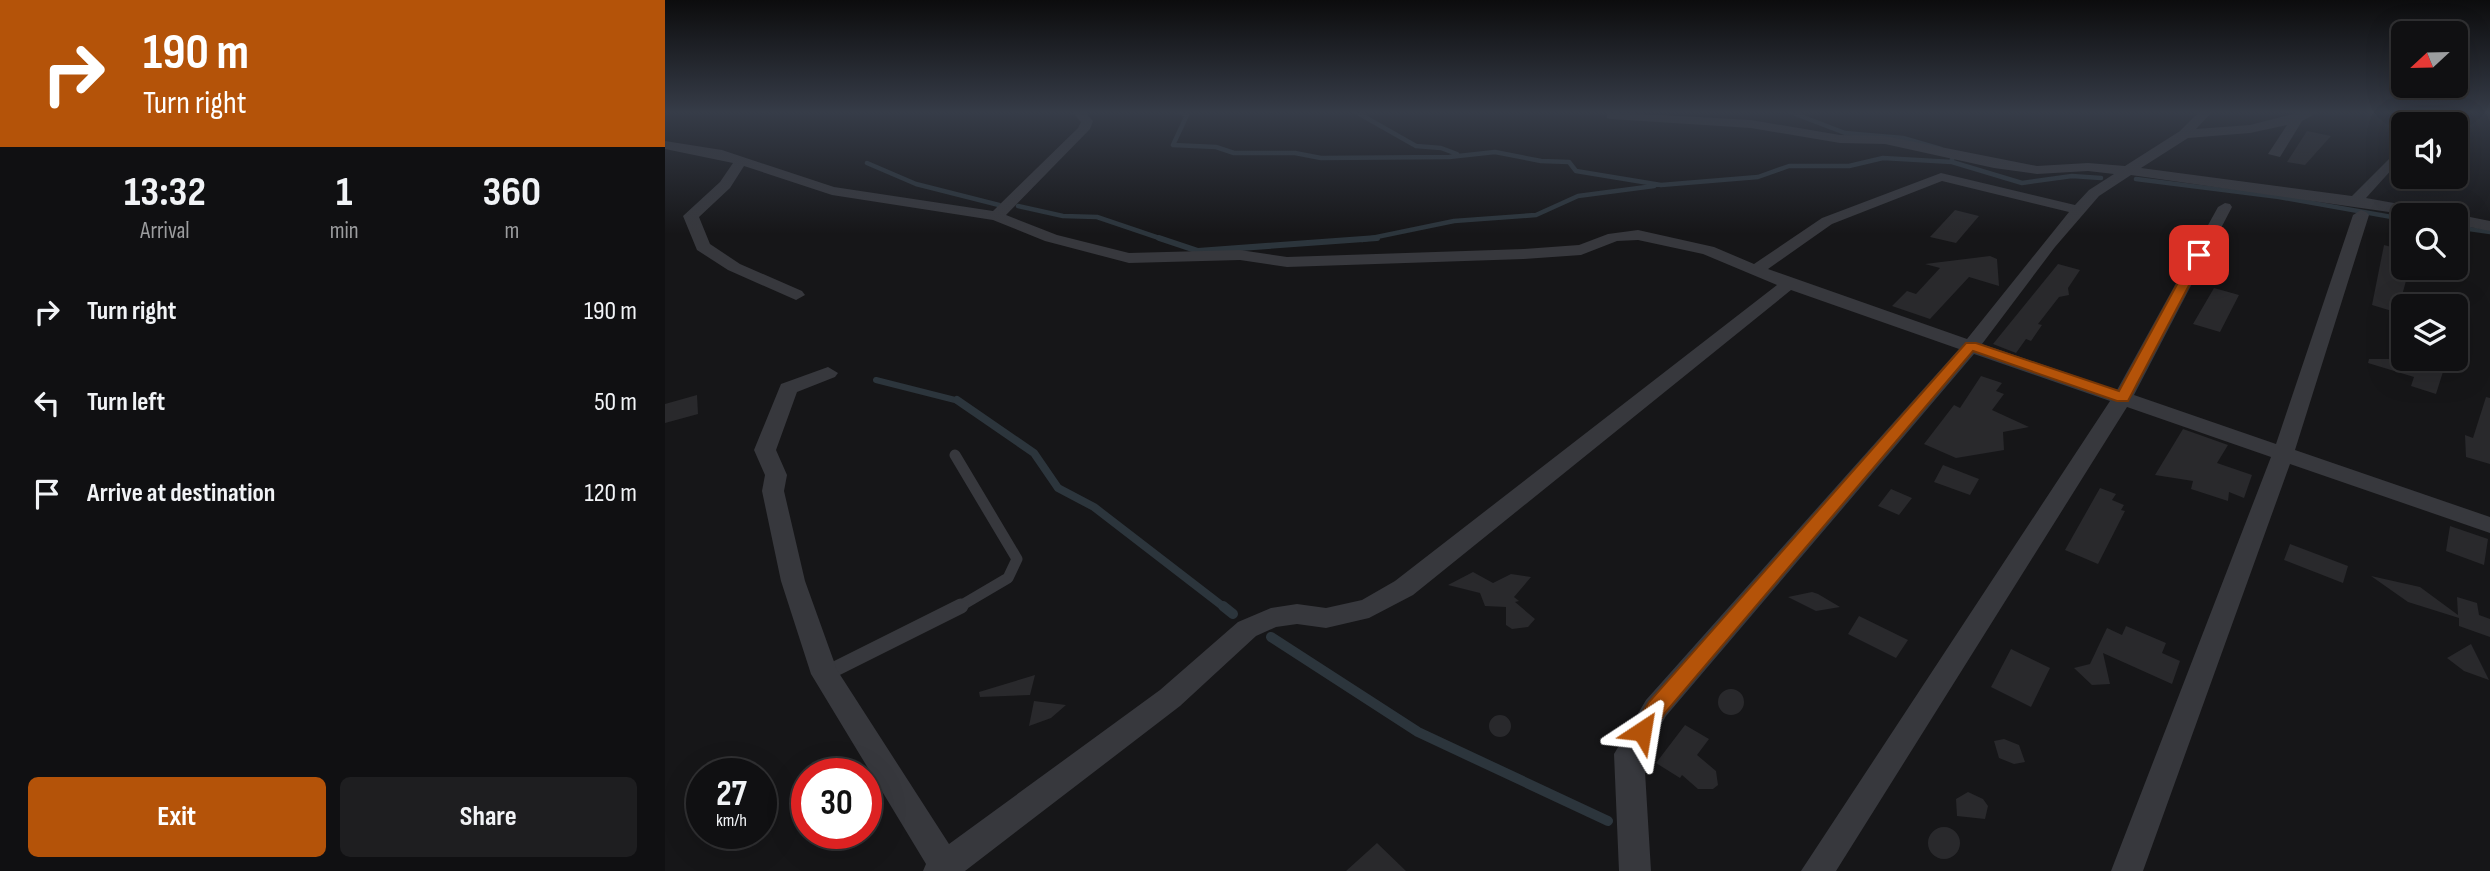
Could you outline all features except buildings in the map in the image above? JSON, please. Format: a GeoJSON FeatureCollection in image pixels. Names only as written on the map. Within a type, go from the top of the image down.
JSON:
{"type":"FeatureCollection","features":[{"type":"Feature","properties":{"kind":"street"},"geometry":{"type":"LineString","coordinates":[[715,153],[832,191],[996,216],[1051,238],[1129,258],[1240,255],[1276,258],[1286,262],[1396,256],[1524,254],[1581,250],[1614,237],[1638,234],[1708,250],[1789,284],[2490,525]]}},
{"type":"Feature","properties":{"kind":"street"},"geometry":{"type":"LineString","coordinates":[[996,216],[1060,153]]}},
{"type":"Feature","properties":{"kind":"street"},"geometry":{"type":"LineString","coordinates":[[1931,153],[2037,170],[2088,167],[2129,171],[2391,211]]}},
{"type":"Feature","properties":{"kind":"street"},"geometry":{"type":"LineString","coordinates":[[1635,871],[1629,754],[1656,708],[1971,346],[2049,244],[2102,187],[2157,153]]}},
{"type":"Feature","properties":{"kind":"street"},"geometry":{"type":"LineString","coordinates":[[741,160],[725,185],[691,216],[703,247],[734,267],[796,295]]}},
{"type":"Feature","properties":{"kind":"street"},"geometry":{"type":"LineString","coordinates":[[2127,871],[2284,452],[2358,208],[2391,165]]}},
{"type":"Feature","properties":{"kind":"street"},"geometry":{"type":"LineString","coordinates":[[1756,270],[1827,221],[1941,177],[2081,211]]}},
{"type":"Feature","properties":{"kind":"street"},"geometry":{"type":"LineString","coordinates":[[1817,871],[2123,397],[2225,207]]}},
{"type":"Feature","properties":{"kind":"street"},"geometry":{"type":"LineString","coordinates":[[2468,222],[2490,226]]}},
{"type":"Feature","properties":{"kind":"street"},"geometry":{"type":"LineString","coordinates":[[828,373],[788,388],[765,450],[776,475],[773,491],[793,580],[825,674],[944,870],[1170,698],[1247,629],[1271,618],[1297,614],[1326,618],[1369,608],[1404,588],[1789,284]]}},
{"type":"Feature","properties":{"kind":"lane"},"geometry":{"type":"LineString","coordinates":[[825,674],[977,598],[1008,578],[1017,559],[955,456]]}},
{"type":"Feature","properties":{"kind":"waterway"},"geometry":{"type":"LineString","coordinates":[[1233,153],[1295,153],[1321,158],[1449,157],[1489,153]]}},
{"type":"Feature","properties":{"kind":"waterway"},"geometry":{"type":"LineString","coordinates":[[1498,153],[1541,161],[1569,162],[1576,171],[1661,185],[1758,177],[1789,166],[1849,166],[1883,158],[1952,162]]}},
{"type":"Feature","properties":{"kind":"waterway"},"geometry":{"type":"LineString","coordinates":[[1952,162],[2022,183],[2072,176],[2101,178]]}},
{"type":"Feature","properties":{"kind":"waterway"},"geometry":{"type":"LineString","coordinates":[[867,163],[916,184],[999,205]]}},
{"type":"Feature","properties":{"kind":"waterway"},"geometry":{"type":"LineString","coordinates":[[2136,179],[2279,197],[2391,217]]}},
{"type":"Feature","properties":{"kind":"waterway"},"geometry":{"type":"LineString","coordinates":[[1369,239],[1454,221],[1536,215],[1578,196],[1654,186]]}},
{"type":"Feature","properties":{"kind":"waterway"},"geometry":{"type":"LineString","coordinates":[[1018,206],[1063,216],[1097,217],[1165,240]]}},
{"type":"Feature","properties":{"kind":"waterway"},"geometry":{"type":"LineString","coordinates":[[2468,229],[2490,232]]}},
{"type":"Feature","properties":{"kind":"waterway"},"geometry":{"type":"LineString","coordinates":[[1159,238],[1165,240]]}},
{"type":"Feature","properties":{"kind":"waterway"},"geometry":{"type":"LineString","coordinates":[[1369,239],[1377,238]]}},
{"type":"Feature","properties":{"kind":"waterway"},"geometry":{"type":"LineString","coordinates":[[1165,240],[1198,251],[1369,239]]}},
{"type":"Feature","properties":{"kind":"waterway"},"geometry":{"type":"LineString","coordinates":[[1362,240],[1369,239]]}},
{"type":"Feature","properties":{"kind":"waterway"},"geometry":{"type":"LineString","coordinates":[[876,380],[958,401]]}},
{"type":"Feature","properties":{"kind":"waterway"},"geometry":{"type":"LineString","coordinates":[[958,401],[1034,453],[1058,488],[1094,507],[1225,608]]}},
{"type":"Feature","properties":{"kind":"waterway"},"geometry":{"type":"LineString","coordinates":[[1223,606],[1233,614]]}},
{"type":"Feature","properties":{"kind":"waterway"},"geometry":{"type":"LineString","coordinates":[[1271,637],[1418,732],[1608,821]]}},
{"type":"Feature","properties":{"kind":"route"},"geometry":{"type":"LineString","coordinates":[[1642,731],[1656,708],[1971,346],[2123,397],[2199,255]]}}]}
